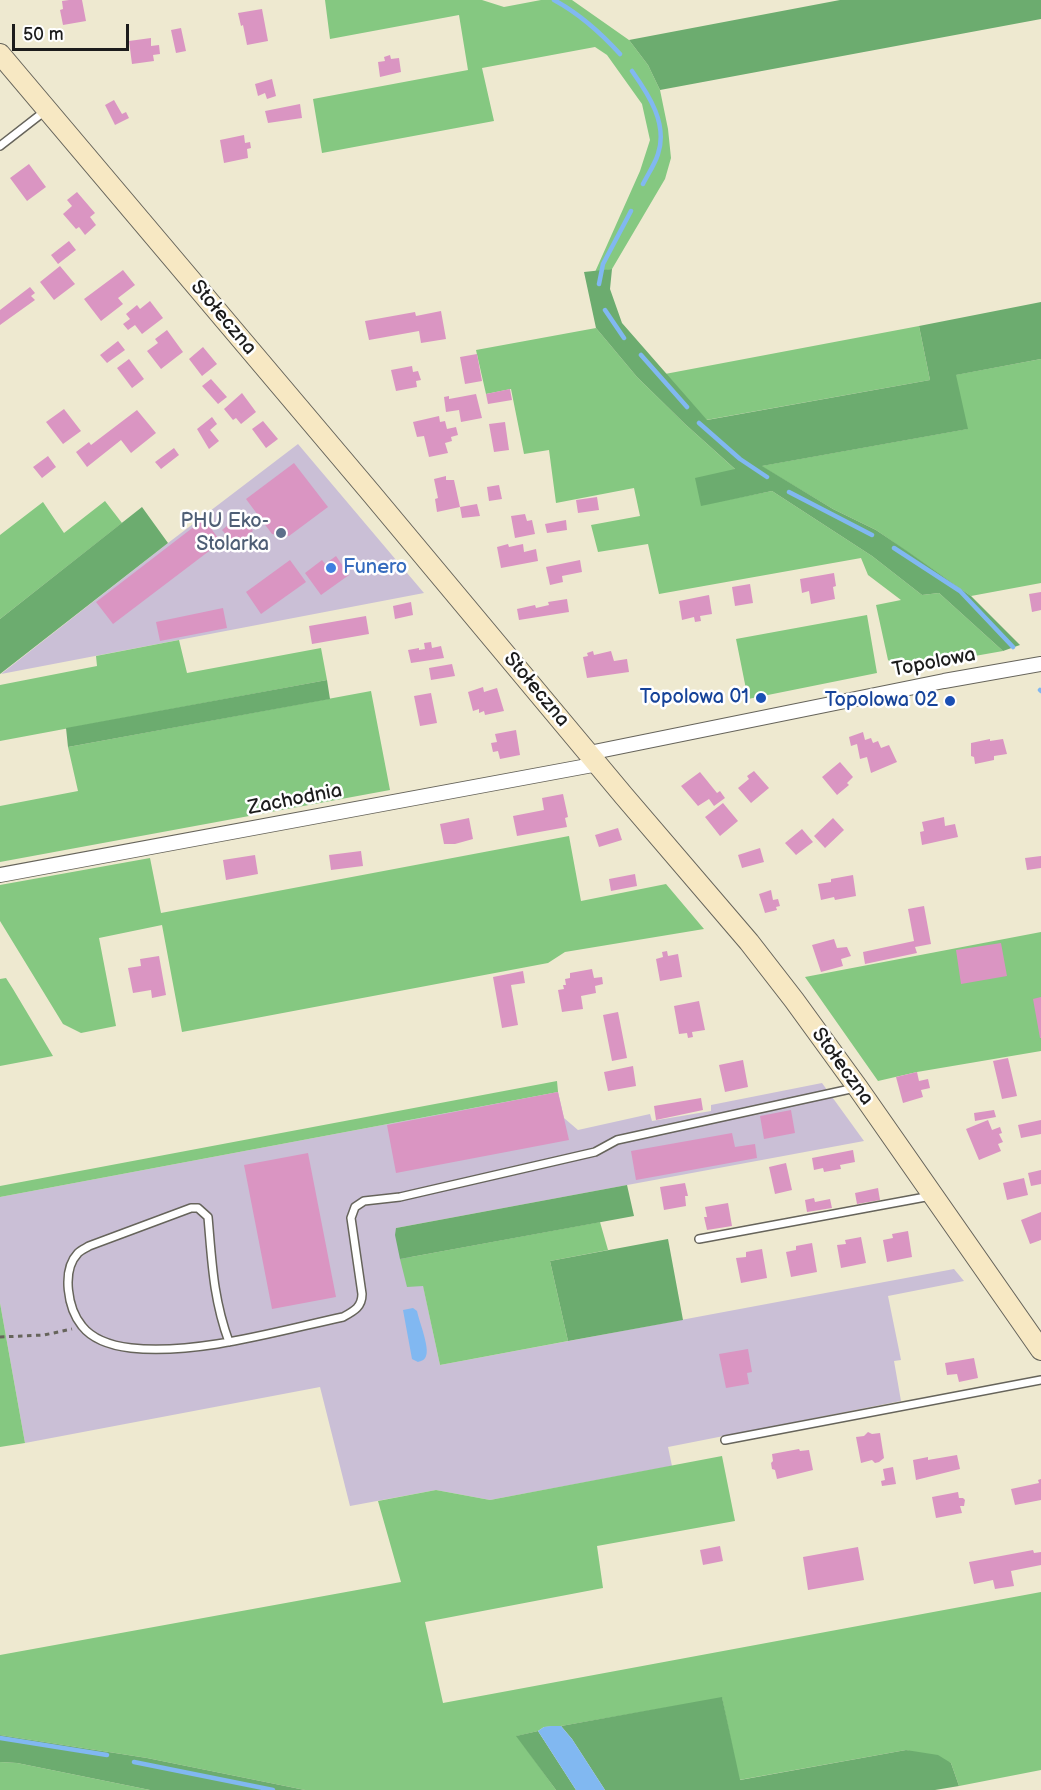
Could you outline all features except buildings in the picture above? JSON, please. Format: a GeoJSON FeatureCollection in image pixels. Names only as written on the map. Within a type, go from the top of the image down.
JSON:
{"type":"FeatureCollection","features":[{"type":"Feature","properties":{"kind":"main road","name":"Stołeczna"},"geometry":{"type":"LineString","coordinates":[[0,54],[749,942],[858,1088],[1041,1350]]}},
{"type":"Feature","properties":{"kind":"street","name":"Topolowa"},"geometry":{"type":"LineString","coordinates":[[593,759],[944,681],[1041,664]]}},
{"type":"Feature","properties":{"kind":"street","name":"Zachodnia"},"geometry":{"type":"LineString","coordinates":[[0,875],[593,759]]}},
{"type":"Feature","properties":{"kind":"lane"},"geometry":{"type":"LineString","coordinates":[[0,146],[47,110]]}},
{"type":"Feature","properties":{"kind":"lane"},"geometry":{"type":"LineString","coordinates":[[229,1342],[219,1315],[208,1217],[198,1208],[191,1208],[110,1238],[78,1253],[69,1278],[69,1296],[81,1326],[92,1335],[108,1343],[129,1348],[163,1350],[229,1342],[343,1317],[356,1310],[362,1302],[362,1294],[351,1218],[355,1207],[364,1201],[400,1197],[584,1155],[595,1152],[617,1140],[858,1088]]}},
{"type":"Feature","properties":{"kind":"lane"},"geometry":{"type":"LineString","coordinates":[[699,1239],[933,1195]]}},
{"type":"Feature","properties":{"kind":"lane"},"geometry":{"type":"LineString","coordinates":[[725,1440],[1041,1380]]}},
{"type":"Feature","properties":{"kind":"path"},"geometry":{"type":"LineString","coordinates":[[0,1337],[44,1335],[64,1332],[81,1326]]}},
{"type":"Feature","properties":{"kind":"shaded area"},"geometry":{"type":"Polygon","coordinates":[[[298,444],[424,593],[1,674],[168,543],[298,444]]]}},
{"type":"Feature","properties":{"kind":"shaded area"},"geometry":{"type":"Polygon","coordinates":[[[822,1083],[864,1141],[396,1228],[423,1285],[440,1365],[954,1269],[964,1281],[888,1296],[901,1360],[894,1361],[901,1401],[668,1447],[672,1466],[490,1500],[436,1490],[350,1506],[320,1387],[25,1443],[0,1303],[0,1197],[558,1092],[564,1118],[578,1130],[650,1114],[652,1121],[711,1111],[711,1105],[822,1083]]]}},
{"type":"Feature","properties":{"kind":"green space"},"geometry":{"type":"Polygon","coordinates":[[[325,0],[482,0],[504,7],[541,0],[572,0],[629,40],[648,65],[660,90],[671,158],[665,179],[612,269],[595,272],[640,171],[650,140],[642,104],[607,55],[595,47],[482,68],[494,121],[322,153],[313,99],[468,70],[459,15],[330,39],[325,0]]]}},
{"type":"Feature","properties":{"kind":"green space"},"geometry":{"type":"Polygon","coordinates":[[[840,0],[1041,0],[1041,19],[660,90],[648,65],[629,40],[840,0]]]}},
{"type":"Feature","properties":{"kind":"green space"},"geometry":{"type":"Polygon","coordinates":[[[612,269],[610,289],[622,323],[707,420],[930,380],[919,326],[1041,302],[1041,359],[956,375],[968,429],[762,466],[833,509],[876,530],[907,551],[971,596],[1020,645],[1003,651],[939,593],[922,595],[872,556],[772,491],[701,506],[695,478],[735,469],[637,377],[596,328],[584,272],[612,269]]]}},
{"type":"Feature","properties":{"kind":"green space"},"geometry":{"type":"Polygon","coordinates":[[[919,326],[930,380],[706,420],[665,374],[919,326]]]}},
{"type":"Feature","properties":{"kind":"green space"},"geometry":{"type":"Polygon","coordinates":[[[596,328],[637,377],[736,470],[701,505],[772,491],[872,556],[922,595],[939,593],[1003,651],[901,669],[888,660],[876,605],[901,600],[868,575],[861,558],[659,594],[648,544],[598,552],[591,525],[640,516],[634,488],[556,503],[549,450],[524,454],[511,389],[486,394],[476,350],[596,328]]]}},
{"type":"Feature","properties":{"kind":"green space"},"geometry":{"type":"Polygon","coordinates":[[[1041,359],[1041,583],[971,596],[876,530],[833,509],[761,466],[967,429],[955,375],[1041,359]]]}},
{"type":"Feature","properties":{"kind":"green space"},"geometry":{"type":"Polygon","coordinates":[[[105,501],[122,523],[0,619],[0,535],[43,502],[64,533],[105,501]]]}},
{"type":"Feature","properties":{"kind":"green space"},"geometry":{"type":"Polygon","coordinates":[[[142,507],[168,543],[0,674],[0,619],[142,507]]]}},
{"type":"Feature","properties":{"kind":"green space"},"geometry":{"type":"Polygon","coordinates":[[[867,615],[877,673],[748,699],[736,639],[867,615]]]}},
{"type":"Feature","properties":{"kind":"green space"},"geometry":{"type":"Polygon","coordinates":[[[179,640],[187,673],[321,648],[327,680],[0,741],[0,685],[97,666],[96,656],[179,640]]]}},
{"type":"Feature","properties":{"kind":"green space"},"geometry":{"type":"Polygon","coordinates":[[[327,680],[330,699],[68,747],[66,728],[327,680]]]}},
{"type":"Feature","properties":{"kind":"green space"},"geometry":{"type":"Polygon","coordinates":[[[371,691],[390,790],[0,862],[0,806],[78,791],[68,747],[371,691]]]}},
{"type":"Feature","properties":{"kind":"green space"},"geometry":{"type":"Polygon","coordinates":[[[569,836],[581,901],[666,884],[704,929],[565,952],[548,963],[182,1032],[162,925],[99,938],[116,1026],[81,1033],[63,1024],[0,921],[0,885],[150,858],[161,913],[569,836]]]}},
{"type":"Feature","properties":{"kind":"green space"},"geometry":{"type":"Polygon","coordinates":[[[1041,932],[1041,1051],[878,1081],[805,977],[1041,932]]]}},
{"type":"Feature","properties":{"kind":"green space"},"geometry":{"type":"Polygon","coordinates":[[[6,978],[53,1056],[0,1066],[0,979],[6,978]]]}},
{"type":"Feature","properties":{"kind":"green space"},"geometry":{"type":"Polygon","coordinates":[[[557,1081],[558,1092],[0,1197],[0,1186],[557,1081]]]}},
{"type":"Feature","properties":{"kind":"green space"},"geometry":{"type":"Polygon","coordinates":[[[627,1185],[634,1216],[400,1259],[395,1235],[396,1228],[627,1185]]]}},
{"type":"Feature","properties":{"kind":"green space"},"geometry":{"type":"Polygon","coordinates":[[[600,1222],[608,1250],[550,1261],[568,1341],[440,1365],[423,1286],[407,1287],[400,1259],[600,1222]]]}},
{"type":"Feature","properties":{"kind":"green space"},"geometry":{"type":"Polygon","coordinates":[[[668,1239],[683,1320],[568,1341],[550,1261],[668,1239]]]}},
{"type":"Feature","properties":{"kind":"green space"},"geometry":{"type":"Polygon","coordinates":[[[0,1303],[25,1443],[0,1447],[0,1303]]]}},
{"type":"Feature","properties":{"kind":"green space"},"geometry":{"type":"Polygon","coordinates":[[[722,1456],[735,1521],[597,1546],[603,1588],[425,1622],[443,1703],[1041,1592],[1041,1770],[959,1786],[951,1763],[906,1750],[739,1780],[722,1698],[544,1727],[538,1731],[517,1736],[556,1790],[305,1790],[147,1758],[0,1735],[0,1655],[401,1582],[378,1501],[436,1490],[490,1500],[722,1456]]]}},
{"type":"Feature","properties":{"kind":"green space"},"geometry":{"type":"Polygon","coordinates":[[[722,1697],[740,1780],[906,1750],[938,1755],[951,1763],[959,1786],[935,1790],[605,1790],[561,1726],[722,1697]]]}},
{"type":"Feature","properties":{"kind":"green space"},"geometry":{"type":"Polygon","coordinates":[[[538,1731],[576,1790],[556,1790],[516,1736],[538,1731]]]}},
{"type":"Feature","properties":{"kind":"green space"},"geometry":{"type":"Polygon","coordinates":[[[0,1735],[147,1758],[305,1790],[150,1790],[17,1763],[0,1762],[0,1735]]]}},
{"type":"Feature","properties":{"kind":"green space"},"geometry":{"type":"Polygon","coordinates":[[[0,1762],[17,1763],[150,1790],[0,1790],[0,1762]]]}},
{"type":"Feature","properties":{"kind":"water"},"geometry":{"type":"Polygon","coordinates":[[[413,1308],[417,1311],[427,1347],[425,1357],[418,1362],[412,1359],[403,1310],[413,1308]]]}},
{"type":"Feature","properties":{"kind":"water"},"geometry":{"type":"Polygon","coordinates":[[[551,1726],[561,1726],[572,1739],[605,1790],[576,1790],[538,1731],[551,1726]]]}},
{"type":"Feature","properties":{"kind":"waterway"},"geometry":{"type":"LineString","coordinates":[[554,0],[589,24],[620,54]]}},
{"type":"Feature","properties":{"kind":"waterway"},"geometry":{"type":"LineString","coordinates":[[632,71],[655,110],[661,132],[658,154],[643,184]]}},
{"type":"Feature","properties":{"kind":"waterway"},"geometry":{"type":"LineString","coordinates":[[599,284],[603,264],[631,211]]}},
{"type":"Feature","properties":{"kind":"waterway"},"geometry":{"type":"LineString","coordinates":[[605,310],[624,338]]}},
{"type":"Feature","properties":{"kind":"waterway"},"geometry":{"type":"LineString","coordinates":[[641,355],[687,407]]}},
{"type":"Feature","properties":{"kind":"waterway"},"geometry":{"type":"LineString","coordinates":[[699,423],[740,459],[767,477]]}},
{"type":"Feature","properties":{"kind":"waterway"},"geometry":{"type":"LineString","coordinates":[[789,492],[872,535]]}},
{"type":"Feature","properties":{"kind":"waterway"},"geometry":{"type":"LineString","coordinates":[[894,548],[960,591],[1013,647]]}},
{"type":"Feature","properties":{"kind":"waterway"},"geometry":{"type":"LineString","coordinates":[[0,1738],[107,1755]]}},
{"type":"Feature","properties":{"kind":"waterway"},"geometry":{"type":"LineString","coordinates":[[134,1762],[273,1790]]}},
{"type":"Feature","properties":{"kind":"place","name":"PHU Eko- Stolarka"},"geometry":{"type":"Point","coordinates":[281,533]}},
{"type":"Feature","properties":{"kind":"place","name":"Funero"},"geometry":{"type":"Point","coordinates":[331,568]}},
{"type":"Feature","properties":{"kind":"place","name":"Topolowa 01"},"geometry":{"type":"Point","coordinates":[761,698]}},
{"type":"Feature","properties":{"kind":"place","name":"Topolowa 02"},"geometry":{"type":"Point","coordinates":[950,701]}}]}
